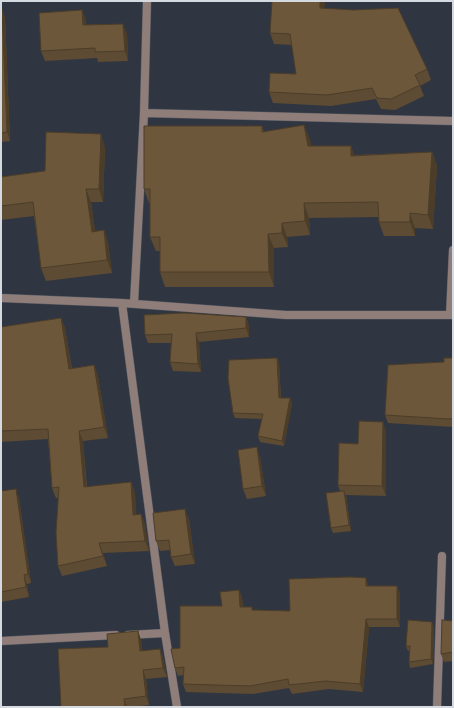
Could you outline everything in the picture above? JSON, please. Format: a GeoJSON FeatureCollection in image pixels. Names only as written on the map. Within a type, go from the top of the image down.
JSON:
{"type":"FeatureCollection","features":[{"type":"Feature","properties":{"kind":"street"},"geometry":{"type":"LineString","coordinates":[[134,304],[144,113],[147,1]]}},
{"type":"Feature","properties":{"kind":"street"},"geometry":{"type":"LineString","coordinates":[[144,113],[453,121]]}},
{"type":"Feature","properties":{"kind":"street"},"geometry":{"type":"LineString","coordinates":[[1,298],[122,303],[286,315],[451,315],[453,250]]}},
{"type":"Feature","properties":{"kind":"street"},"geometry":{"type":"LineString","coordinates":[[122,303],[165,633],[177,707]]}},
{"type":"Feature","properties":{"kind":"street"},"geometry":{"type":"LineString","coordinates":[[437,707],[442,556]]}},
{"type":"Feature","properties":{"kind":"street"},"geometry":{"type":"LineString","coordinates":[[1,641],[165,633]]}},
{"type":"Feature","properties":{"kind":"building"},"geometry":{"type":"Polygon","coordinates":[[[272,1],[320,1],[320,8],[354,10],[398,8],[427,69],[415,75],[420,85],[391,99],[377,98],[372,88],[327,95],[269,92],[270,73],[296,74],[290,34],[270,33],[272,1]]]}},
{"type":"Feature","properties":{"kind":"building"},"geometry":{"type":"Polygon","coordinates":[[[1,9],[7,132],[1,133],[1,9]]]}},
{"type":"Feature","properties":{"kind":"building"},"geometry":{"type":"Polygon","coordinates":[[[82,10],[83,25],[123,24],[125,51],[95,52],[95,48],[41,51],[39,13],[82,10]]]}},
{"type":"Feature","properties":{"kind":"building"},"geometry":{"type":"Polygon","coordinates":[[[304,125],[308,146],[351,146],[351,156],[432,152],[428,215],[410,213],[410,222],[379,222],[378,202],[304,203],[305,221],[282,223],[282,233],[268,234],[269,272],[160,272],[160,237],[150,237],[150,189],[144,189],[144,126],[262,126],[262,132],[304,125]]]}},
{"type":"Feature","properties":{"kind":"building"},"geometry":{"type":"Polygon","coordinates":[[[46,132],[101,134],[99,189],[86,189],[92,232],[104,230],[107,260],[41,268],[33,202],[1,206],[1,177],[45,171],[46,132]]]}},
{"type":"Feature","properties":{"kind":"building"},"geometry":{"type":"Polygon","coordinates":[[[184,313],[246,317],[246,328],[196,333],[198,364],[170,362],[172,334],[145,335],[144,315],[184,313]]]}},
{"type":"Feature","properties":{"kind":"building"},"geometry":{"type":"Polygon","coordinates":[[[61,318],[69,369],[94,365],[104,427],[79,431],[84,487],[131,482],[133,515],[141,514],[145,541],[99,543],[103,556],[58,566],[56,533],[59,487],[52,488],[48,429],[1,431],[1,327],[61,318]]]}},
{"type":"Feature","properties":{"kind":"building"},"geometry":{"type":"Polygon","coordinates":[[[277,358],[279,398],[290,398],[282,441],[258,436],[263,414],[233,413],[228,378],[229,360],[277,358]]]}},
{"type":"Feature","properties":{"kind":"building"},"geometry":{"type":"Polygon","coordinates":[[[444,358],[453,358],[453,418],[385,415],[388,365],[444,362],[444,358]]]}},
{"type":"Feature","properties":{"kind":"building"},"geometry":{"type":"Polygon","coordinates":[[[359,421],[383,422],[382,486],[338,485],[339,443],[358,444],[359,421]]]}},
{"type":"Feature","properties":{"kind":"building"},"geometry":{"type":"Polygon","coordinates":[[[257,447],[262,486],[243,489],[238,450],[257,447]]]}},
{"type":"Feature","properties":{"kind":"building"},"geometry":{"type":"Polygon","coordinates":[[[16,489],[28,574],[24,575],[26,587],[1,592],[1,491],[16,489]]]}},
{"type":"Feature","properties":{"kind":"building"},"geometry":{"type":"Polygon","coordinates":[[[344,491],[349,525],[331,528],[326,493],[344,491]]]}},
{"type":"Feature","properties":{"kind":"building"},"geometry":{"type":"Polygon","coordinates":[[[185,509],[191,554],[171,557],[169,540],[156,541],[153,513],[185,509]]]}},
{"type":"Feature","properties":{"kind":"building"},"geometry":{"type":"Polygon","coordinates":[[[350,577],[366,578],[366,586],[397,586],[397,619],[366,619],[360,684],[326,681],[289,685],[288,679],[250,686],[183,684],[184,667],[175,668],[171,649],[180,648],[180,606],[222,606],[220,592],[239,590],[240,607],[252,607],[252,610],[290,611],[289,579],[350,577]]]}},
{"type":"Feature","properties":{"kind":"building"},"geometry":{"type":"Polygon","coordinates":[[[408,620],[432,622],[431,659],[409,662],[410,646],[406,646],[408,620]]]}},
{"type":"Feature","properties":{"kind":"building"},"geometry":{"type":"Polygon","coordinates":[[[442,620],[453,621],[453,652],[441,654],[442,620]]]}},
{"type":"Feature","properties":{"kind":"building"},"geometry":{"type":"Polygon","coordinates":[[[138,631],[140,651],[160,649],[163,668],[143,670],[146,696],[124,699],[125,707],[61,707],[58,649],[108,647],[107,634],[138,631]]]}}]}
